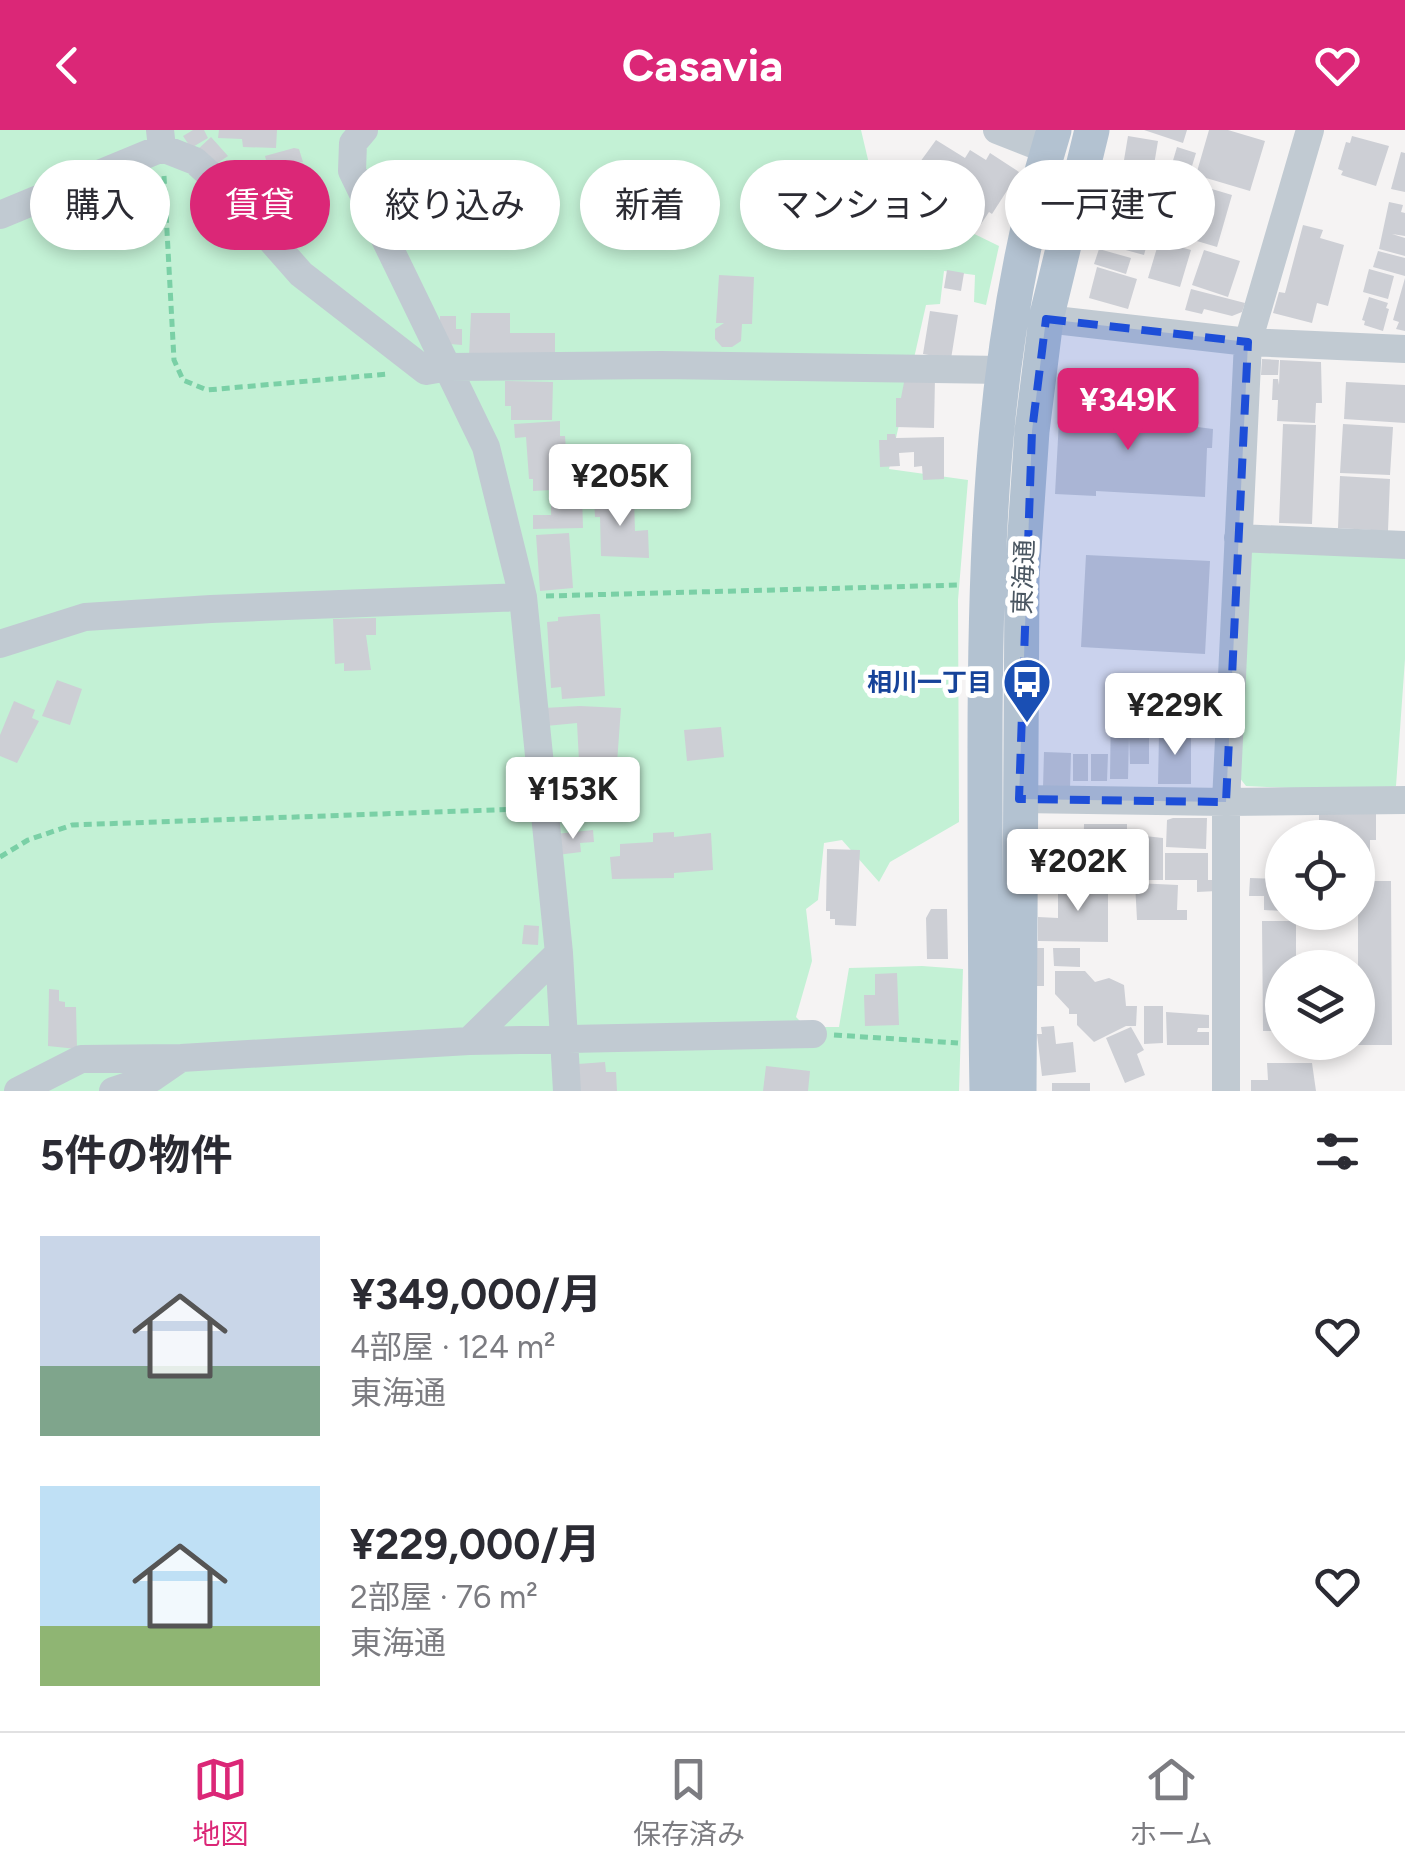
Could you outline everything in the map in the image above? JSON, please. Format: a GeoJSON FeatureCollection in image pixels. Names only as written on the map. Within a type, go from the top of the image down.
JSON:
{"type":"FeatureCollection","features":[{"type":"Feature","properties":{"kind":"main road","name":"東海通"},"geometry":{"type":"LineString","coordinates":[[1019,1091],[1022,578],[1032,432],[1046,319],[1092,130]]}},
{"type":"Feature","properties":{"kind":"main road","name":"東海通"},"geometry":{"type":"LineString","coordinates":[[987,1091],[984,585],[1002,370],[1050,140]]}},
{"type":"Feature","properties":{"kind":"street"},"geometry":{"type":"LineString","coordinates":[[364,130],[353,143],[352,171],[438,369],[486,447],[523,597],[558,953],[567,1091]]}},
{"type":"Feature","properties":{"kind":"street"},"geometry":{"type":"LineString","coordinates":[[997,130],[1050,140]]}},
{"type":"Feature","properties":{"kind":"street"},"geometry":{"type":"LineString","coordinates":[[1226,1091],[1226,802],[1248,342],[1310,130]]}},
{"type":"Feature","properties":{"kind":"street"},"geometry":{"type":"LineString","coordinates":[[0,215],[161,139],[226,190],[302,274],[438,369],[661,365],[1002,370]]}},
{"type":"Feature","properties":{"kind":"street"},"geometry":{"type":"LineString","coordinates":[[1046,319],[1248,342],[1405,349]]}},
{"type":"Feature","properties":{"kind":"street"},"geometry":{"type":"LineString","coordinates":[[1238,538],[1405,545]]}},
{"type":"Feature","properties":{"kind":"street"},"geometry":{"type":"LineString","coordinates":[[0,644],[85,617],[211,608],[523,597]]}},
{"type":"Feature","properties":{"kind":"street"},"geometry":{"type":"LineString","coordinates":[[1019,799],[1405,800]]}},
{"type":"Feature","properties":{"kind":"street"},"geometry":{"type":"LineString","coordinates":[[469,1041],[558,953]]}},
{"type":"Feature","properties":{"kind":"street"},"geometry":{"type":"LineString","coordinates":[[18,1091],[81,1059],[181,1058],[469,1041],[813,1034]]}},
{"type":"Feature","properties":{"kind":"street"},"geometry":{"type":"LineString","coordinates":[[113,1091],[152,1078],[181,1058]]}},
{"type":"Feature","properties":{"kind":"path"},"geometry":{"type":"LineString","coordinates":[[161,139],[174,360],[183,380],[206,390],[438,369]]}},
{"type":"Feature","properties":{"kind":"path"},"geometry":{"type":"LineString","coordinates":[[523,597],[984,585]]}},
{"type":"Feature","properties":{"kind":"path"},"geometry":{"type":"LineString","coordinates":[[0,857],[28,840],[72,825],[542,808]]}},
{"type":"Feature","properties":{"kind":"path"},"geometry":{"type":"LineString","coordinates":[[813,1034],[986,1045]]}},
{"type":"Feature","properties":{"kind":"highlighted area"},"geometry":{"type":"Polygon","coordinates":[[[1046,319],[1248,342],[1226,802],[1019,799],[1032,431],[1046,319]]]}},
{"type":"Feature","properties":{"kind":"green space"},"geometry":{"type":"Polygon","coordinates":[[[0,130],[861,130],[868,160],[740,160],[740,250],[985,250],[985,239],[999,246],[986,305],[974,302],[975,275],[944,271],[940,304],[926,305],[889,469],[968,480],[958,600],[959,822],[890,862],[879,882],[842,840],[824,843],[818,900],[806,909],[812,961],[796,1017],[806,1027],[839,1027],[849,968],[963,969],[959,1091],[0,1091],[0,130]]]}},
{"type":"Feature","properties":{"kind":"green space"},"geometry":{"type":"Polygon","coordinates":[[[1259,547],[1405,557],[1405,659],[1396,786],[1384,792],[1246,786],[1239,777],[1247,556],[1259,547]]]}},
{"type":"Feature","properties":{"kind":"building"},"geometry":{"type":"Polygon","coordinates":[[[193,130],[204,130],[208,138],[191,148],[183,136],[193,130]]]}},
{"type":"Feature","properties":{"kind":"building"},"geometry":{"type":"Polygon","coordinates":[[[219,130],[277,130],[276,148],[243,147],[242,139],[218,138],[219,130]]]}},
{"type":"Feature","properties":{"kind":"building"},"geometry":{"type":"Polygon","coordinates":[[[1144,130],[1187,130],[1183,143],[1144,130]]]}},
{"type":"Feature","properties":{"kind":"building"},"geometry":{"type":"Polygon","coordinates":[[[1209,130],[1228,130],[1265,141],[1250,191],[1215,181],[1215,160],[1200,160],[1209,130]]]}},
{"type":"Feature","properties":{"kind":"building"},"geometry":{"type":"Polygon","coordinates":[[[1128,136],[1158,141],[1155,160],[1124,160],[1128,136]]]}},
{"type":"Feature","properties":{"kind":"building"},"geometry":{"type":"Polygon","coordinates":[[[1352,136],[1389,146],[1376,186],[1341,175],[1343,171],[1338,169],[1346,142],[1350,143],[1352,136]]]}},
{"type":"Feature","properties":{"kind":"building"},"geometry":{"type":"Polygon","coordinates":[[[211,137],[228,156],[205,160],[196,151],[211,137]]]}},
{"type":"Feature","properties":{"kind":"building"},"geometry":{"type":"Polygon","coordinates":[[[936,140],[965,158],[970,150],[986,160],[990,153],[1005,163],[1005,194],[985,218],[985,160],[921,160],[936,140]]]}},
{"type":"Feature","properties":{"kind":"building"},"geometry":{"type":"Polygon","coordinates":[[[1177,147],[1196,153],[1194,160],[1173,160],[1177,147]]]}},
{"type":"Feature","properties":{"kind":"building"},"geometry":{"type":"Polygon","coordinates":[[[294,148],[299,149],[302,160],[266,160],[265,156],[294,148]]]}},
{"type":"Feature","properties":{"kind":"building"},"geometry":{"type":"Polygon","coordinates":[[[1401,152],[1405,153],[1405,192],[1391,189],[1401,152]]]}},
{"type":"Feature","properties":{"kind":"building"},"geometry":{"type":"Polygon","coordinates":[[[1215,190],[1232,195],[1215,246],[1215,190]]]}},
{"type":"Feature","properties":{"kind":"building"},"geometry":{"type":"Polygon","coordinates":[[[1389,202],[1403,205],[1405,236],[1392,234],[1405,238],[1405,256],[1379,249],[1389,202]]]}},
{"type":"Feature","properties":{"kind":"building"},"geometry":{"type":"Polygon","coordinates":[[[1303,225],[1323,230],[1320,238],[1344,245],[1328,306],[1317,303],[1312,323],[1273,313],[1279,292],[1285,293],[1303,225]]]}},
{"type":"Feature","properties":{"kind":"building"},"geometry":{"type":"Polygon","coordinates":[[[1099,250],[1131,258],[1126,274],[1094,264],[1099,250]]]}},
{"type":"Feature","properties":{"kind":"building"},"geometry":{"type":"Polygon","coordinates":[[[1156,250],[1191,250],[1180,287],[1148,278],[1156,250]]]}},
{"type":"Feature","properties":{"kind":"building"},"geometry":{"type":"Polygon","coordinates":[[[1204,250],[1240,261],[1228,297],[1192,285],[1204,250]]]}},
{"type":"Feature","properties":{"kind":"building"},"geometry":{"type":"Polygon","coordinates":[[[1378,251],[1405,258],[1405,276],[1373,267],[1378,251]]]}},
{"type":"Feature","properties":{"kind":"building"},"geometry":{"type":"Polygon","coordinates":[[[1097,267],[1137,279],[1128,309],[1089,298],[1097,267]]]}},
{"type":"Feature","properties":{"kind":"building"},"geometry":{"type":"Polygon","coordinates":[[[1369,269],[1394,276],[1388,299],[1363,292],[1369,269]]]}},
{"type":"Feature","properties":{"kind":"building"},"geometry":{"type":"Polygon","coordinates":[[[947,270],[964,273],[961,291],[944,288],[947,270]]]}},
{"type":"Feature","properties":{"kind":"building"},"geometry":{"type":"Polygon","coordinates":[[[719,275],[754,277],[752,324],[742,324],[741,341],[732,347],[722,347],[715,339],[715,329],[724,323],[716,323],[719,275]]]}},
{"type":"Feature","properties":{"kind":"building"},"geometry":{"type":"Polygon","coordinates":[[[1405,278],[1405,331],[1396,329],[1399,322],[1393,320],[1405,278]]]}},
{"type":"Feature","properties":{"kind":"building"},"geometry":{"type":"Polygon","coordinates":[[[1191,289],[1245,303],[1242,312],[1232,316],[1204,309],[1202,314],[1185,310],[1191,289]]]}},
{"type":"Feature","properties":{"kind":"building"},"geometry":{"type":"Polygon","coordinates":[[[1369,297],[1388,303],[1383,331],[1364,325],[1369,297]]]}},
{"type":"Feature","properties":{"kind":"building"},"geometry":{"type":"Polygon","coordinates":[[[930,311],[958,315],[951,359],[923,354],[930,311]]]}},
{"type":"Feature","properties":{"kind":"building"},"geometry":{"type":"Polygon","coordinates":[[[471,313],[510,313],[510,333],[555,333],[555,356],[469,357],[471,313]]]}},
{"type":"Feature","properties":{"kind":"building"},"geometry":{"type":"Polygon","coordinates":[[[440,316],[456,316],[456,329],[462,329],[462,345],[450,344],[440,328],[440,316]]]}},
{"type":"Feature","properties":{"kind":"building"},"geometry":{"type":"Polygon","coordinates":[[[1262,359],[1279,360],[1278,375],[1261,375],[1262,359]]]}},
{"type":"Feature","properties":{"kind":"building"},"geometry":{"type":"Polygon","coordinates":[[[1280,360],[1321,362],[1322,403],[1316,403],[1315,423],[1277,421],[1273,379],[1278,379],[1279,385],[1280,360]]]}},
{"type":"Feature","properties":{"kind":"building"},"geometry":{"type":"Polygon","coordinates":[[[905,377],[935,378],[934,428],[896,427],[896,398],[901,398],[905,377]]]}},
{"type":"Feature","properties":{"kind":"building"},"geometry":{"type":"Polygon","coordinates":[[[505,381],[553,382],[552,420],[511,420],[511,406],[505,406],[505,381]]]}},
{"type":"Feature","properties":{"kind":"building"},"geometry":{"type":"Polygon","coordinates":[[[1346,382],[1405,385],[1405,423],[1344,419],[1346,382]]]}},
{"type":"Feature","properties":{"kind":"building"},"geometry":{"type":"Polygon","coordinates":[[[1060,402],[1139,406],[1138,426],[1158,427],[1158,422],[1213,429],[1212,448],[1207,448],[1205,497],[1096,491],[1096,496],[1055,494],[1060,402]]]}},
{"type":"Feature","properties":{"kind":"building"},"geometry":{"type":"Polygon","coordinates":[[[560,421],[569,489],[533,491],[526,437],[515,438],[514,424],[560,421]]]}},
{"type":"Feature","properties":{"kind":"building"},"geometry":{"type":"Polygon","coordinates":[[[1283,424],[1316,425],[1312,524],[1279,523],[1283,424]]]}},
{"type":"Feature","properties":{"kind":"building"},"geometry":{"type":"Polygon","coordinates":[[[1343,424],[1393,427],[1390,475],[1340,473],[1343,424]]]}},
{"type":"Feature","properties":{"kind":"building"},"geometry":{"type":"Polygon","coordinates":[[[887,434],[895,434],[896,438],[944,437],[944,479],[923,480],[922,466],[914,467],[914,452],[899,453],[900,466],[880,467],[879,440],[887,440],[887,434]]]}},
{"type":"Feature","properties":{"kind":"building"},"geometry":{"type":"Polygon","coordinates":[[[1340,476],[1390,479],[1388,531],[1338,528],[1340,476]]]}},
{"type":"Feature","properties":{"kind":"building"},"geometry":{"type":"Polygon","coordinates":[[[582,494],[583,528],[533,529],[533,515],[551,515],[551,495],[582,494]]]}},
{"type":"Feature","properties":{"kind":"building"},"geometry":{"type":"Polygon","coordinates":[[[634,498],[635,531],[648,530],[649,558],[601,556],[600,517],[595,517],[594,499],[634,498]]]}},
{"type":"Feature","properties":{"kind":"building"},"geometry":{"type":"Polygon","coordinates":[[[569,533],[573,588],[540,591],[536,535],[569,533]]]}},
{"type":"Feature","properties":{"kind":"building"},"geometry":{"type":"Polygon","coordinates":[[[1086,555],[1210,561],[1205,654],[1081,647],[1086,555]]]}},
{"type":"Feature","properties":{"kind":"building"},"geometry":{"type":"Polygon","coordinates":[[[600,614],[605,696],[562,699],[561,687],[551,688],[547,622],[558,621],[558,617],[600,614]]]}},
{"type":"Feature","properties":{"kind":"building"},"geometry":{"type":"Polygon","coordinates":[[[376,618],[376,635],[366,635],[371,670],[344,671],[344,663],[335,664],[333,619],[376,618]]]}},
{"type":"Feature","properties":{"kind":"building"},"geometry":{"type":"Polygon","coordinates":[[[57,680],[82,689],[70,725],[42,716],[57,680]]]}},
{"type":"Feature","properties":{"kind":"building"},"geometry":{"type":"Polygon","coordinates":[[[14,701],[35,710],[32,718],[39,721],[17,763],[0,756],[0,735],[14,701]]]}},
{"type":"Feature","properties":{"kind":"building"},"geometry":{"type":"Polygon","coordinates":[[[1139,707],[1139,713],[1149,713],[1149,764],[1130,764],[1129,737],[1128,779],[1110,779],[1111,708],[1139,707]]]}},
{"type":"Feature","properties":{"kind":"building"},"geometry":{"type":"Polygon","coordinates":[[[544,708],[621,708],[617,763],[579,761],[577,723],[546,726],[544,708]]]}},
{"type":"Feature","properties":{"kind":"building"},"geometry":{"type":"Polygon","coordinates":[[[721,727],[724,757],[687,761],[684,730],[721,727]]]}},
{"type":"Feature","properties":{"kind":"building"},"geometry":{"type":"Polygon","coordinates":[[[1191,732],[1191,784],[1158,784],[1159,735],[1191,732]]]}},
{"type":"Feature","properties":{"kind":"building"},"geometry":{"type":"Polygon","coordinates":[[[1044,752],[1071,753],[1070,789],[1043,788],[1044,752]]]}},
{"type":"Feature","properties":{"kind":"building"},"geometry":{"type":"Polygon","coordinates":[[[1073,754],[1088,754],[1088,781],[1073,781],[1073,754]]]}},
{"type":"Feature","properties":{"kind":"building"},"geometry":{"type":"Polygon","coordinates":[[[1091,754],[1108,754],[1107,781],[1091,781],[1091,754]]]}},
{"type":"Feature","properties":{"kind":"building"},"geometry":{"type":"Polygon","coordinates":[[[1319,812],[1376,813],[1376,840],[1375,820],[1319,820],[1319,812]]]}},
{"type":"Feature","properties":{"kind":"building"},"geometry":{"type":"Polygon","coordinates":[[[1207,818],[1206,849],[1166,847],[1167,820],[1207,818]]]}},
{"type":"Feature","properties":{"kind":"building"},"geometry":{"type":"Polygon","coordinates":[[[1084,824],[1127,824],[1127,834],[1163,838],[1163,880],[1145,880],[1146,854],[1144,872],[1127,872],[1127,879],[1083,878],[1084,824]]]}},
{"type":"Feature","properties":{"kind":"building"},"geometry":{"type":"Polygon","coordinates":[[[593,830],[594,842],[580,843],[581,852],[557,855],[555,834],[593,830]]]}},
{"type":"Feature","properties":{"kind":"building"},"geometry":{"type":"Polygon","coordinates":[[[674,832],[674,837],[711,833],[713,870],[674,873],[674,878],[612,879],[610,857],[620,856],[620,844],[653,842],[653,833],[674,832]]]}},
{"type":"Feature","properties":{"kind":"building"},"geometry":{"type":"Polygon","coordinates":[[[827,849],[860,850],[856,926],[835,925],[830,911],[826,911],[827,849]]]}},
{"type":"Feature","properties":{"kind":"building"},"geometry":{"type":"Polygon","coordinates":[[[1165,853],[1208,853],[1208,880],[1217,880],[1217,891],[1197,892],[1197,880],[1165,880],[1165,853]]]}},
{"type":"Feature","properties":{"kind":"building"},"geometry":{"type":"Polygon","coordinates":[[[1250,878],[1265,878],[1265,910],[1264,896],[1249,896],[1250,878]]]}},
{"type":"Feature","properties":{"kind":"building"},"geometry":{"type":"Polygon","coordinates":[[[1375,881],[1391,881],[1392,1045],[1375,1045],[1375,950],[1358,950],[1358,930],[1375,930],[1375,881]]]}},
{"type":"Feature","properties":{"kind":"building"},"geometry":{"type":"Polygon","coordinates":[[[1061,882],[1108,882],[1108,942],[1038,941],[1038,917],[1058,918],[1061,882]]]}},
{"type":"Feature","properties":{"kind":"building"},"geometry":{"type":"Polygon","coordinates":[[[1135,883],[1178,885],[1177,910],[1187,910],[1187,920],[1137,920],[1135,883]]]}},
{"type":"Feature","properties":{"kind":"building"},"geometry":{"type":"Polygon","coordinates":[[[931,909],[947,909],[948,959],[927,959],[926,918],[931,909]]]}},
{"type":"Feature","properties":{"kind":"building"},"geometry":{"type":"Polygon","coordinates":[[[1265,921],[1265,930],[1296,930],[1296,950],[1265,950],[1263,1031],[1265,921]]]}},
{"type":"Feature","properties":{"kind":"building"},"geometry":{"type":"Polygon","coordinates":[[[524,925],[539,926],[538,945],[522,944],[524,925]]]}},
{"type":"Feature","properties":{"kind":"building"},"geometry":{"type":"Polygon","coordinates":[[[1037,948],[1044,948],[1044,986],[1037,986],[1037,948]]]}},
{"type":"Feature","properties":{"kind":"building"},"geometry":{"type":"Polygon","coordinates":[[[1053,948],[1080,948],[1080,967],[1054,966],[1053,948]]]}},
{"type":"Feature","properties":{"kind":"building"},"geometry":{"type":"Polygon","coordinates":[[[1055,971],[1085,971],[1095,982],[1109,978],[1124,985],[1126,1006],[1137,1006],[1136,1026],[1126,1026],[1094,1042],[1077,1025],[1077,1014],[1069,1014],[1055,994],[1055,971]]]}},
{"type":"Feature","properties":{"kind":"building"},"geometry":{"type":"Polygon","coordinates":[[[897,973],[899,1025],[865,1026],[864,995],[875,995],[875,974],[897,973]]]}},
{"type":"Feature","properties":{"kind":"building"},"geometry":{"type":"Polygon","coordinates":[[[49,989],[59,990],[59,1001],[65,1002],[65,1007],[76,1007],[77,1049],[48,1046],[49,989]]]}},
{"type":"Feature","properties":{"kind":"building"},"geometry":{"type":"Polygon","coordinates":[[[1144,1006],[1163,1006],[1163,1043],[1144,1044],[1144,1006]]]}},
{"type":"Feature","properties":{"kind":"building"},"geometry":{"type":"Polygon","coordinates":[[[1166,1012],[1209,1015],[1209,1028],[1198,1028],[1197,1032],[1209,1032],[1209,1045],[1167,1045],[1166,1012]]]}},
{"type":"Feature","properties":{"kind":"building"},"geometry":{"type":"Polygon","coordinates":[[[1054,1026],[1056,1044],[1073,1042],[1076,1072],[1042,1076],[1037,1034],[1042,1034],[1041,1027],[1054,1026]]]}},
{"type":"Feature","properties":{"kind":"building"},"geometry":{"type":"Polygon","coordinates":[[[1131,1027],[1144,1050],[1137,1054],[1145,1075],[1125,1083],[1106,1038],[1131,1027]]]}},
{"type":"Feature","properties":{"kind":"building"},"geometry":{"type":"Polygon","coordinates":[[[605,1062],[606,1072],[616,1072],[617,1091],[579,1091],[578,1064],[605,1062]]]}},
{"type":"Feature","properties":{"kind":"building"},"geometry":{"type":"Polygon","coordinates":[[[1267,1063],[1312,1063],[1316,1091],[1251,1091],[1251,1080],[1268,1080],[1267,1063]]]}},
{"type":"Feature","properties":{"kind":"building"},"geometry":{"type":"Polygon","coordinates":[[[766,1066],[810,1071],[808,1091],[763,1091],[766,1066]]]}},
{"type":"Feature","properties":{"kind":"building"},"geometry":{"type":"Polygon","coordinates":[[[1052,1083],[1090,1083],[1090,1091],[1052,1091],[1052,1083]]]}},
{"type":"Feature","properties":{"kind":"place","name":"相川一丁目"},"geometry":{"type":"Point","coordinates":[1027,724]}}]}
